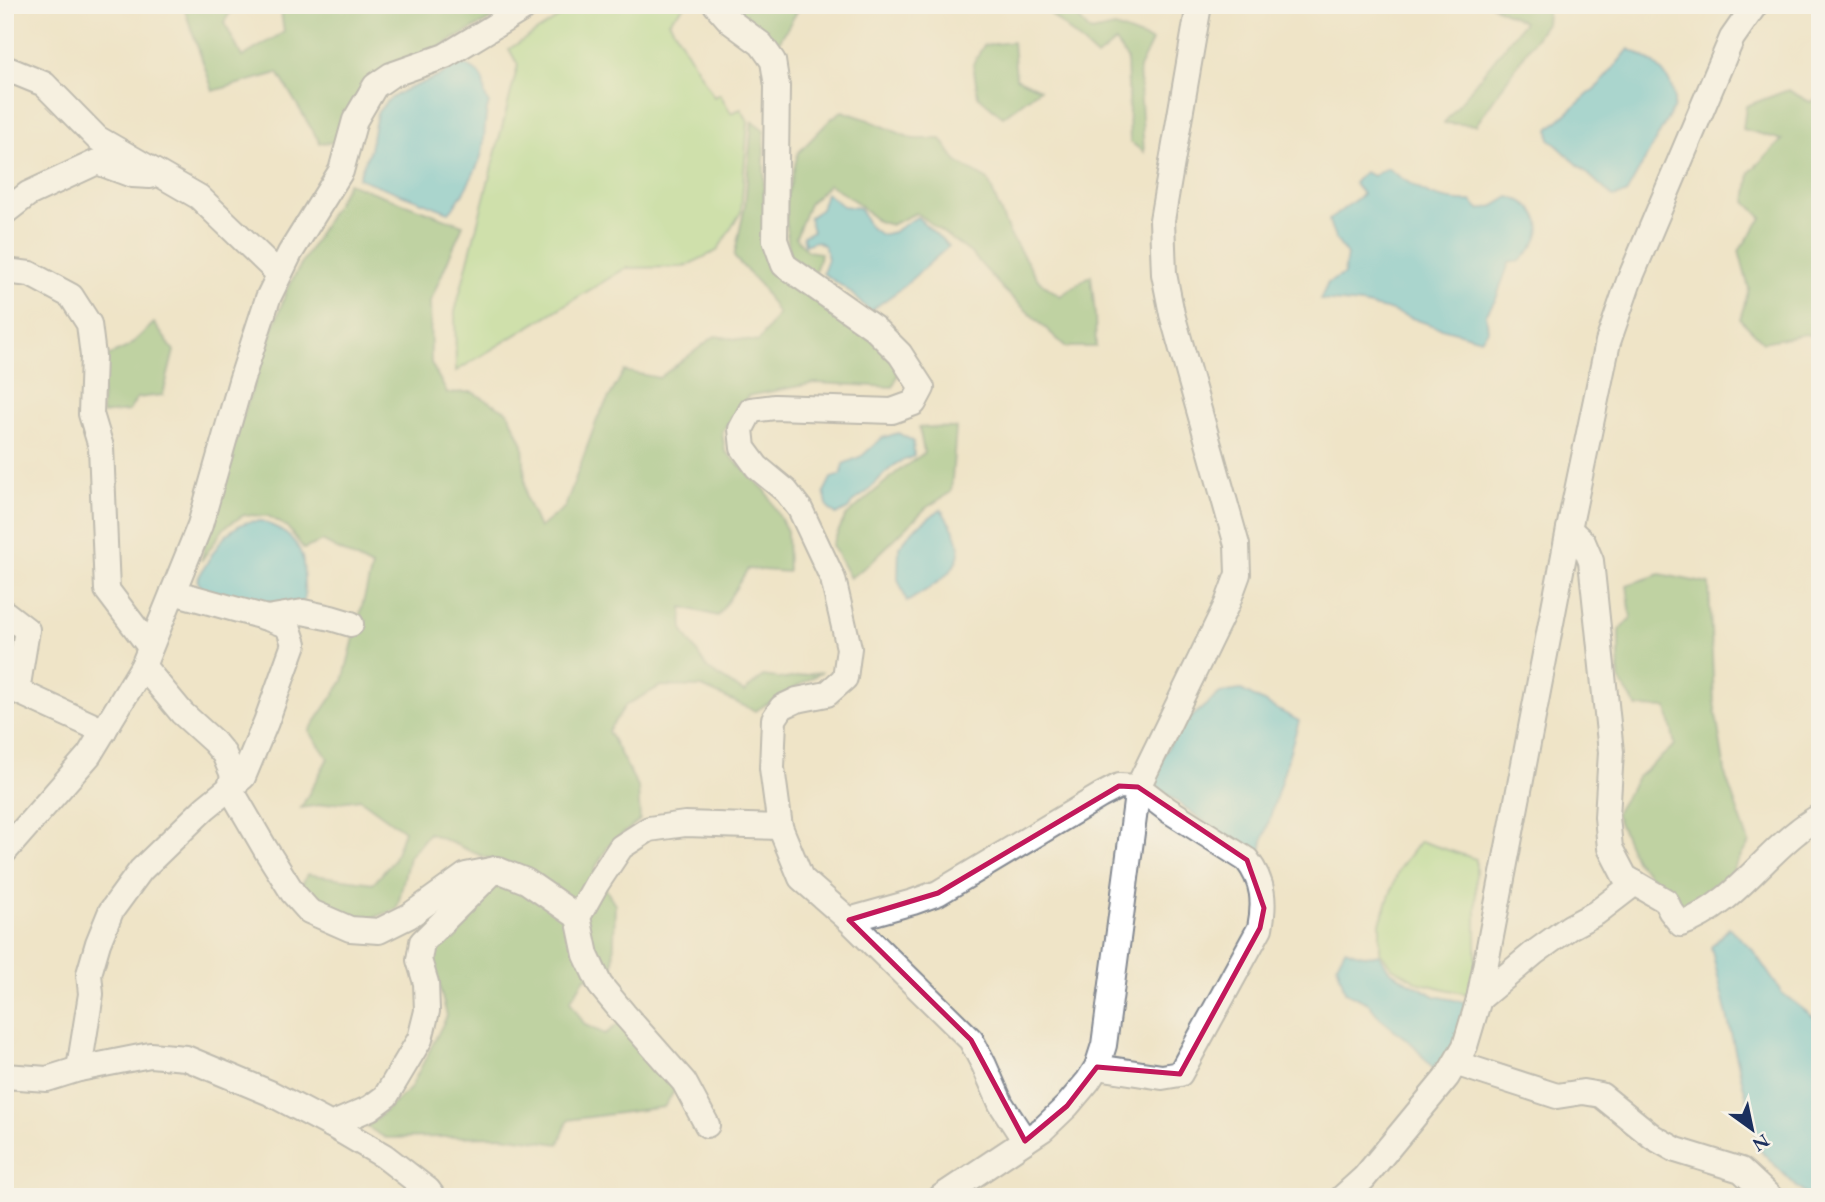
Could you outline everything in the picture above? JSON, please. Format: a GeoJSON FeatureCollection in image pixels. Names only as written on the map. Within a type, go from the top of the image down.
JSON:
{"type":"FeatureCollection","features":[{"type":"Feature","properties":{"kind":"street"},"geometry":{"type":"LineString","coordinates":[[5,851],[89,755],[146,656],[200,525],[268,298],[289,253],[341,171],[355,120],[374,86],[391,75],[445,56],[529,5]]}},
{"type":"Feature","properties":{"kind":"street"},"geometry":{"type":"LineString","coordinates":[[716,5],[732,22],[761,44],[773,61],[777,86],[775,240],[784,265],[874,328],[900,354],[922,388],[914,403],[891,411],[775,407],[751,410],[741,429],[743,448],[757,467],[786,491],[800,509],[833,579],[849,648],[845,678],[827,694],[782,707],[774,719],[772,768],[780,827],[801,878],[849,920],[971,1041],[1000,1104],[1025,1141]]}},
{"type":"Feature","properties":{"kind":"street"},"geometry":{"type":"LineString","coordinates":[[941,1197],[1043,1129],[1067,1106],[1097,1067],[1104,1045],[1138,787],[1227,604],[1238,574],[1237,545],[1172,314],[1164,274],[1163,220],[1199,5]]}},
{"type":"Feature","properties":{"kind":"street"},"geometry":{"type":"LineString","coordinates":[[1343,1197],[1364,1178],[1447,1077],[1465,1046],[1479,999],[1569,529],[1608,342],[1629,281],[1742,11]]}},
{"type":"Feature","properties":{"kind":"street"},"geometry":{"type":"LineString","coordinates":[[5,68],[44,84],[97,138],[199,197],[279,274]]}},
{"type":"Feature","properties":{"kind":"street"},"geometry":{"type":"LineString","coordinates":[[5,212],[28,194],[97,162],[132,175],[165,177]]}},
{"type":"Feature","properties":{"kind":"street"},"geometry":{"type":"LineString","coordinates":[[5,270],[30,274],[71,296],[89,324],[93,356],[91,414],[101,447],[107,590],[182,713],[214,741],[223,754],[233,775],[230,788],[293,893],[309,911],[350,929],[379,931],[409,916],[466,875],[496,869],[526,881],[578,917]]}},
{"type":"Feature","properties":{"kind":"street"},"geometry":{"type":"LineString","coordinates":[[1569,529],[1583,542],[1591,561],[1611,752],[1607,817],[1610,848],[1625,877],[1666,901],[1681,924],[1696,919],[1742,885],[1796,832],[1820,816]]}},
{"type":"Feature","properties":{"kind":"street"},"geometry":{"type":"LineString","coordinates":[[79,1069],[91,994],[89,974],[111,911],[141,870],[205,808],[243,777],[294,645],[288,626],[173,592]]}},
{"type":"Feature","properties":{"kind":"street"},"geometry":{"type":"LineString","coordinates":[[267,618],[303,612],[351,624]]}},
{"type":"Feature","properties":{"kind":"street"},"geometry":{"type":"LineString","coordinates":[[5,613],[27,630],[11,697],[104,731]]}},
{"type":"Feature","properties":{"kind":"street"},"geometry":{"type":"LineString","coordinates":[[849,920],[938,893],[1119,786],[1138,787],[1168,810],[1247,860],[1255,870],[1264,908],[1260,928],[1180,1074],[1162,1077],[1097,1067]]}},
{"type":"Feature","properties":{"kind":"street"},"geometry":{"type":"LineString","coordinates":[[707,1125],[684,1082],[600,985],[586,955],[578,917],[621,847],[649,828],[685,824],[780,827]]}},
{"type":"Feature","properties":{"kind":"street"},"geometry":{"type":"LineString","coordinates":[[331,1125],[370,1108],[386,1096],[420,1039],[427,1011],[425,983],[419,960],[422,942],[496,869]]}},
{"type":"Feature","properties":{"kind":"street"},"geometry":{"type":"LineString","coordinates":[[1479,999],[1543,947],[1635,883]]}},
{"type":"Feature","properties":{"kind":"street"},"geometry":{"type":"LineString","coordinates":[[5,1076],[47,1079],[79,1069],[150,1055],[186,1058],[270,1093],[331,1125],[384,1156],[428,1190],[433,1197]]}},
{"type":"Feature","properties":{"kind":"street"},"geometry":{"type":"LineString","coordinates":[[1461,1065],[1557,1096],[1583,1092],[1601,1095],[1653,1137],[1676,1150],[1741,1170],[1770,1197]]}},
{"type":"Feature","properties":{"kind":"highlighted area"},"geometry":{"type":"Polygon","coordinates":[[[1119,786],[1138,787],[1247,860],[1264,908],[1260,928],[1180,1074],[1097,1067],[1067,1106],[1025,1141],[971,1040],[849,920],[938,893],[1100,796],[1119,786]]]}},
{"type":"Feature","properties":{"kind":"green space"},"geometry":{"type":"Polygon","coordinates":[[[183,5],[235,5],[224,22],[242,57],[284,32],[280,5],[516,5],[360,91],[336,142],[320,143],[278,73],[213,91],[183,5]]]}},
{"type":"Feature","properties":{"kind":"green space"},"geometry":{"type":"Polygon","coordinates":[[[579,5],[586,5],[591,10],[600,5],[686,5],[669,21],[714,97],[720,94],[731,113],[741,109],[748,121],[741,212],[717,251],[683,267],[626,268],[456,371],[455,312],[518,65],[509,49],[579,5]]]}},
{"type":"Feature","properties":{"kind":"green space"},"geometry":{"type":"Polygon","coordinates":[[[733,5],[801,5],[776,47],[733,5]]]}},
{"type":"Feature","properties":{"kind":"green space"},"geometry":{"type":"Polygon","coordinates":[[[1041,5],[1066,5],[1091,32],[1115,27],[1152,41],[1139,68],[1144,152],[1130,142],[1127,59],[1115,42],[1097,57],[1041,5]]]}},
{"type":"Feature","properties":{"kind":"green space"},"geometry":{"type":"Polygon","coordinates":[[[1491,5],[1548,5],[1546,23],[1476,125],[1444,123],[1524,22],[1491,5]]]}},
{"type":"Feature","properties":{"kind":"green space"},"geometry":{"type":"Polygon","coordinates":[[[1013,42],[1016,78],[1040,89],[1003,117],[978,96],[973,64],[984,45],[1013,42]]]}},
{"type":"Feature","properties":{"kind":"green space"},"geometry":{"type":"Polygon","coordinates":[[[1788,90],[1810,102],[1820,97],[1820,340],[1806,334],[1763,342],[1740,319],[1749,289],[1739,251],[1762,218],[1746,202],[1750,172],[1782,140],[1743,129],[1746,106],[1788,90]]]}},
{"type":"Feature","properties":{"kind":"green space"},"geometry":{"type":"Polygon","coordinates":[[[842,111],[913,139],[941,139],[957,162],[988,180],[1009,233],[1039,281],[1060,296],[1091,275],[1096,347],[1066,347],[1004,290],[972,254],[916,213],[891,225],[877,221],[856,202],[829,184],[809,204],[796,237],[807,251],[821,253],[814,275],[789,255],[785,206],[798,153],[842,111]]]}},
{"type":"Feature","properties":{"kind":"green space"},"geometry":{"type":"Polygon","coordinates":[[[752,121],[764,130],[764,234],[771,270],[878,344],[900,369],[893,387],[815,383],[748,396],[722,432],[725,451],[766,491],[787,531],[788,572],[748,569],[718,616],[682,607],[683,631],[708,669],[744,692],[763,676],[785,679],[822,672],[755,711],[702,687],[661,686],[626,705],[608,731],[638,787],[640,820],[609,845],[594,870],[615,904],[613,974],[585,978],[570,1001],[585,1025],[605,1034],[621,1022],[678,1085],[664,1107],[568,1120],[559,1144],[503,1136],[386,1138],[367,1127],[410,1089],[447,1016],[434,966],[435,945],[482,896],[517,866],[484,857],[429,833],[409,857],[397,909],[370,919],[329,914],[299,891],[307,874],[374,883],[393,861],[404,831],[360,799],[301,808],[328,758],[309,731],[343,681],[372,567],[322,541],[304,549],[287,527],[268,516],[244,515],[225,527],[201,561],[219,485],[287,289],[348,183],[463,225],[430,302],[431,363],[447,393],[472,392],[508,412],[523,444],[526,498],[539,528],[565,507],[598,417],[624,371],[659,378],[715,336],[758,342],[778,314],[761,286],[734,257],[745,206],[752,121]]]}},
{"type":"Feature","properties":{"kind":"green space"},"geometry":{"type":"Polygon","coordinates":[[[154,323],[174,351],[163,395],[137,398],[129,411],[102,414],[101,359],[128,347],[154,323]]]}},
{"type":"Feature","properties":{"kind":"green space"},"geometry":{"type":"Polygon","coordinates":[[[919,427],[956,428],[951,492],[926,508],[869,564],[850,578],[832,545],[845,517],[897,472],[924,453],[919,427]]]}},
{"type":"Feature","properties":{"kind":"green space"},"geometry":{"type":"Polygon","coordinates":[[[1660,574],[1709,584],[1714,702],[1726,777],[1749,843],[1719,892],[1685,911],[1635,860],[1615,813],[1637,778],[1675,745],[1667,708],[1637,707],[1619,680],[1619,631],[1631,618],[1627,585],[1660,574]]]}},
{"type":"Feature","properties":{"kind":"green space"},"geometry":{"type":"Polygon","coordinates":[[[1420,841],[1476,859],[1476,970],[1471,995],[1420,983],[1392,967],[1380,952],[1380,923],[1399,869],[1420,841]]]}},
{"type":"Feature","properties":{"kind":"water"},"geometry":{"type":"Polygon","coordinates":[[[1629,49],[1662,71],[1674,96],[1674,107],[1626,194],[1613,197],[1550,139],[1549,129],[1600,84],[1629,49]]]}},
{"type":"Feature","properties":{"kind":"water"},"geometry":{"type":"Polygon","coordinates":[[[460,64],[479,74],[489,103],[480,159],[449,212],[358,178],[370,149],[377,113],[387,101],[460,64]]]}},
{"type":"Feature","properties":{"kind":"water"},"geometry":{"type":"Polygon","coordinates":[[[1387,168],[1436,197],[1471,201],[1480,210],[1509,197],[1526,204],[1537,216],[1540,231],[1537,239],[1522,260],[1509,263],[1496,299],[1486,314],[1488,330],[1481,339],[1386,309],[1320,300],[1328,283],[1344,274],[1347,255],[1333,234],[1329,220],[1363,194],[1354,183],[1364,172],[1373,176],[1387,168]]]}},
{"type":"Feature","properties":{"kind":"water"},"geometry":{"type":"Polygon","coordinates":[[[826,193],[843,206],[859,208],[870,227],[881,235],[893,232],[917,217],[949,246],[898,291],[870,311],[849,291],[823,273],[828,259],[824,245],[816,241],[805,245],[803,236],[813,231],[809,218],[821,209],[826,193]]]}},
{"type":"Feature","properties":{"kind":"water"},"geometry":{"type":"Polygon","coordinates":[[[898,433],[913,441],[914,456],[897,463],[848,509],[836,515],[828,508],[824,492],[831,478],[841,475],[843,464],[862,456],[882,438],[898,433]]]}},
{"type":"Feature","properties":{"kind":"water"},"geometry":{"type":"Polygon","coordinates":[[[941,509],[957,538],[957,560],[944,577],[907,602],[898,579],[899,547],[914,529],[941,509]]]}},
{"type":"Feature","properties":{"kind":"water"},"geometry":{"type":"Polygon","coordinates":[[[262,521],[286,534],[300,550],[305,597],[303,602],[261,602],[202,589],[197,580],[216,547],[229,533],[245,523],[262,521]]]}},
{"type":"Feature","properties":{"kind":"water"},"geometry":{"type":"Polygon","coordinates":[[[1241,690],[1299,721],[1259,861],[1154,785],[1161,759],[1181,726],[1220,693],[1241,690]]]}},
{"type":"Feature","properties":{"kind":"water"},"geometry":{"type":"Polygon","coordinates":[[[1729,928],[1752,949],[1782,993],[1820,1022],[1820,1197],[1807,1197],[1761,1151],[1711,947],[1729,928]]]}},
{"type":"Feature","properties":{"kind":"water"},"geometry":{"type":"Polygon","coordinates":[[[1345,949],[1366,955],[1379,954],[1389,970],[1405,980],[1435,996],[1464,1002],[1461,1029],[1436,1072],[1412,1044],[1380,1018],[1368,1003],[1345,992],[1337,964],[1345,949]]]}}]}
